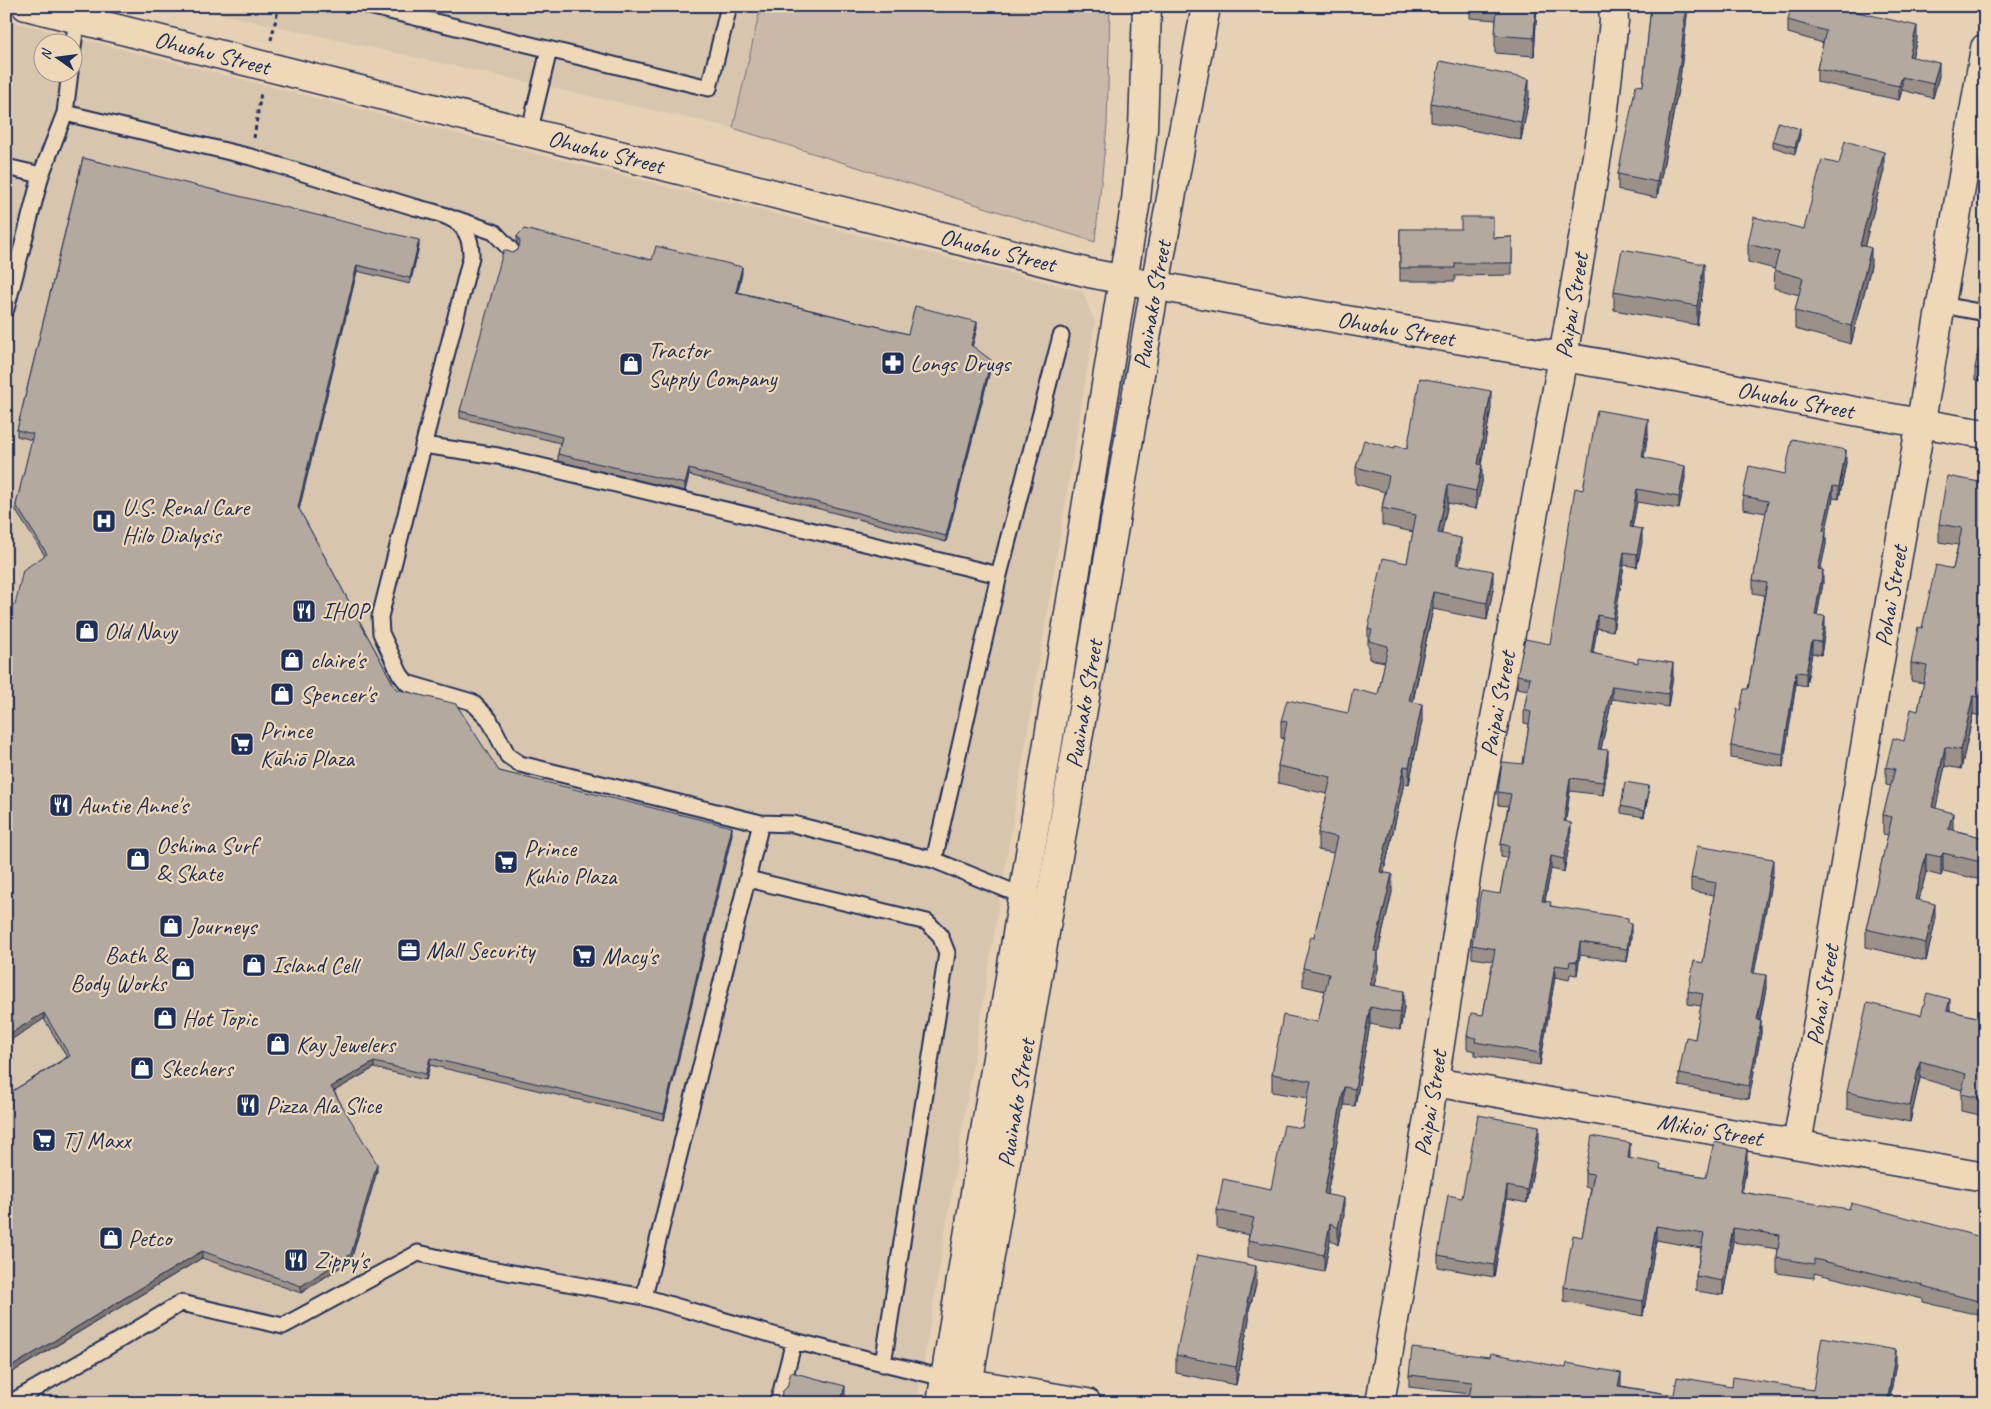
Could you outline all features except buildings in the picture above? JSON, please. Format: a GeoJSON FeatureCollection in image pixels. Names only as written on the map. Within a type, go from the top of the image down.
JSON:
{"type":"FeatureCollection","features":[{"type":"Feature","properties":{"kind":"street","name":"Ohuohu Street"},"geometry":{"type":"LineString","coordinates":[[26,6],[80,12],[529,133],[1060,266],[1124,280],[1366,325],[1749,390],[1985,434]]}},
{"type":"Feature","properties":{"kind":"street","name":"Puainako Street"},"geometry":{"type":"LineString","coordinates":[[954,1392],[1023,895],[1136,200],[1143,129],[1147,6]]}},
{"type":"Feature","properties":{"kind":"street","name":"Puainako Street"},"geometry":{"type":"LineString","coordinates":[[954,1392],[1050,906],[1155,286],[1206,6]]}},
{"type":"Feature","properties":{"kind":"street","name":"Paipai Street"},"geometry":{"type":"LineString","coordinates":[[1380,1403],[1434,1082],[1470,851],[1562,357],[1602,126],[1614,21],[1613,6]]}},
{"type":"Feature","properties":{"kind":"street","name":"Pohai Street"},"geometry":{"type":"LineString","coordinates":[[1797,1144],[1985,48]]}},
{"type":"Feature","properties":{"kind":"street","name":"Mikioi Street"},"geometry":{"type":"LineString","coordinates":[[1434,1082],[1985,1177]]}},
{"type":"Feature","properties":{"kind":"street"},"geometry":{"type":"LineString","coordinates":[[954,1392],[1087,1403]]}},
{"type":"Feature","properties":{"kind":"lane"},"geometry":{"type":"LineString","coordinates":[[369,6],[709,88],[729,6]]}},
{"type":"Feature","properties":{"kind":"lane"},"geometry":{"type":"LineString","coordinates":[[76,32],[80,12]]}},
{"type":"Feature","properties":{"kind":"lane"},"geometry":{"type":"LineString","coordinates":[[529,133],[549,50]]}},
{"type":"Feature","properties":{"kind":"lane"},"geometry":{"type":"LineString","coordinates":[[6,309],[41,175],[65,113],[69,82]]}},
{"type":"Feature","properties":{"kind":"lane"},"geometry":{"type":"LineString","coordinates":[[65,113],[252,157],[450,217],[494,232],[511,250]]}},
{"type":"Feature","properties":{"kind":"lane"},"geometry":{"type":"LineString","coordinates":[[6,167],[41,175]]}},
{"type":"Feature","properties":{"kind":"lane"},"geometry":{"type":"LineString","coordinates":[[450,217],[465,230],[469,238],[471,257],[380,617],[381,633],[400,674],[407,683],[472,702],[489,719],[508,756],[520,764],[761,823],[793,824],[934,860],[1050,906]]}},
{"type":"Feature","properties":{"kind":"lane"},"geometry":{"type":"LineString","coordinates":[[1942,305],[1985,313]]}},
{"type":"Feature","properties":{"kind":"lane"},"geometry":{"type":"LineString","coordinates":[[934,860],[998,575],[1061,336]]}},
{"type":"Feature","properties":{"kind":"lane"},"geometry":{"type":"LineString","coordinates":[[423,445],[498,456],[998,575]]}},
{"type":"Feature","properties":{"kind":"lane"},"geometry":{"type":"LineString","coordinates":[[644,1298],[761,823]]}},
{"type":"Feature","properties":{"kind":"lane"},"geometry":{"type":"LineString","coordinates":[[748,879],[926,922],[940,935],[947,953],[883,1364]]}},
{"type":"Feature","properties":{"kind":"lane"},"geometry":{"type":"LineString","coordinates":[[10,1403],[114,1344],[181,1303],[283,1326],[418,1252],[484,1268],[644,1298],[883,1364],[954,1392]]}},
{"type":"Feature","properties":{"kind":"lane"},"geometry":{"type":"LineString","coordinates":[[778,1403],[794,1340]]}},
{"type":"Feature","properties":{"kind":"shaded area"},"geometry":{"type":"Polygon","coordinates":[[[185,6],[762,6],[733,128],[185,6]]]}},
{"type":"Feature","properties":{"kind":"shaded area"},"geometry":{"type":"Polygon","coordinates":[[[761,6],[1110,6],[1107,126],[1095,242],[733,128],[761,6]]]}},
{"type":"Feature","properties":{"kind":"shaded area","name":"Prince Kuhio Plaza"},"geometry":{"type":"Polygon","coordinates":[[[6,20],[54,32],[32,32],[32,82],[82,82],[82,39],[1082,291],[1095,322],[917,1403],[6,1403],[6,20]]]}},
{"type":"Feature","properties":{"kind":"place","name":"Longs Drugs"},"geometry":{"type":"Point","coordinates":[893,363]}},
{"type":"Feature","properties":{"kind":"place","name":"Tractor Supply Company"},"geometry":{"type":"Point","coordinates":[631,364]}},
{"type":"Feature","properties":{"kind":"place","name":"U.S. Renal Care Hilo Dialysis"},"geometry":{"type":"Point","coordinates":[104,521]}},
{"type":"Feature","properties":{"kind":"place","name":"IHOP"},"geometry":{"type":"Point","coordinates":[304,611]}},
{"type":"Feature","properties":{"kind":"place","name":"Old Navy"},"geometry":{"type":"Point","coordinates":[87,631]}},
{"type":"Feature","properties":{"kind":"place","name":"claire's"},"geometry":{"type":"Point","coordinates":[292,660]}},
{"type":"Feature","properties":{"kind":"place","name":"Spencer's"},"geometry":{"type":"Point","coordinates":[282,694]}},
{"type":"Feature","properties":{"kind":"place","name":"Prince Kūhiō Plaza"},"geometry":{"type":"Point","coordinates":[242,744]}},
{"type":"Feature","properties":{"kind":"place","name":"Auntie Anne's"},"geometry":{"type":"Point","coordinates":[61,805]}},
{"type":"Feature","properties":{"kind":"place","name":"Oshima Surf & Skate"},"geometry":{"type":"Point","coordinates":[138,859]}},
{"type":"Feature","properties":{"kind":"place","name":"Prince Kuhio Plaza"},"geometry":{"type":"Point","coordinates":[506,862]}},
{"type":"Feature","properties":{"kind":"place","name":"Journeys"},"geometry":{"type":"Point","coordinates":[171,926]}},
{"type":"Feature","properties":{"kind":"place","name":"Mall Security"},"geometry":{"type":"Point","coordinates":[409,950]}},
{"type":"Feature","properties":{"kind":"place","name":"Macy's"},"geometry":{"type":"Point","coordinates":[584,956]}},
{"type":"Feature","properties":{"kind":"place","name":"Island Cell"},"geometry":{"type":"Point","coordinates":[254,965]}},
{"type":"Feature","properties":{"kind":"place","name":"Bath & Body Works"},"geometry":{"type":"Point","coordinates":[183,969]}},
{"type":"Feature","properties":{"kind":"place","name":"Hot Topic"},"geometry":{"type":"Point","coordinates":[165,1018]}},
{"type":"Feature","properties":{"kind":"place","name":"Kay Jewelers"},"geometry":{"type":"Point","coordinates":[278,1044]}},
{"type":"Feature","properties":{"kind":"place","name":"Skechers"},"geometry":{"type":"Point","coordinates":[142,1068]}},
{"type":"Feature","properties":{"kind":"place","name":"Pizza Ala Slice"},"geometry":{"type":"Point","coordinates":[248,1105]}},
{"type":"Feature","properties":{"kind":"place","name":"TJ Maxx"},"geometry":{"type":"Point","coordinates":[44,1140]}},
{"type":"Feature","properties":{"kind":"place","name":"Petco"},"geometry":{"type":"Point","coordinates":[111,1238]}},
{"type":"Feature","properties":{"kind":"place","name":"Zippy's"},"geometry":{"type":"Point","coordinates":[296,1260]}}]}
